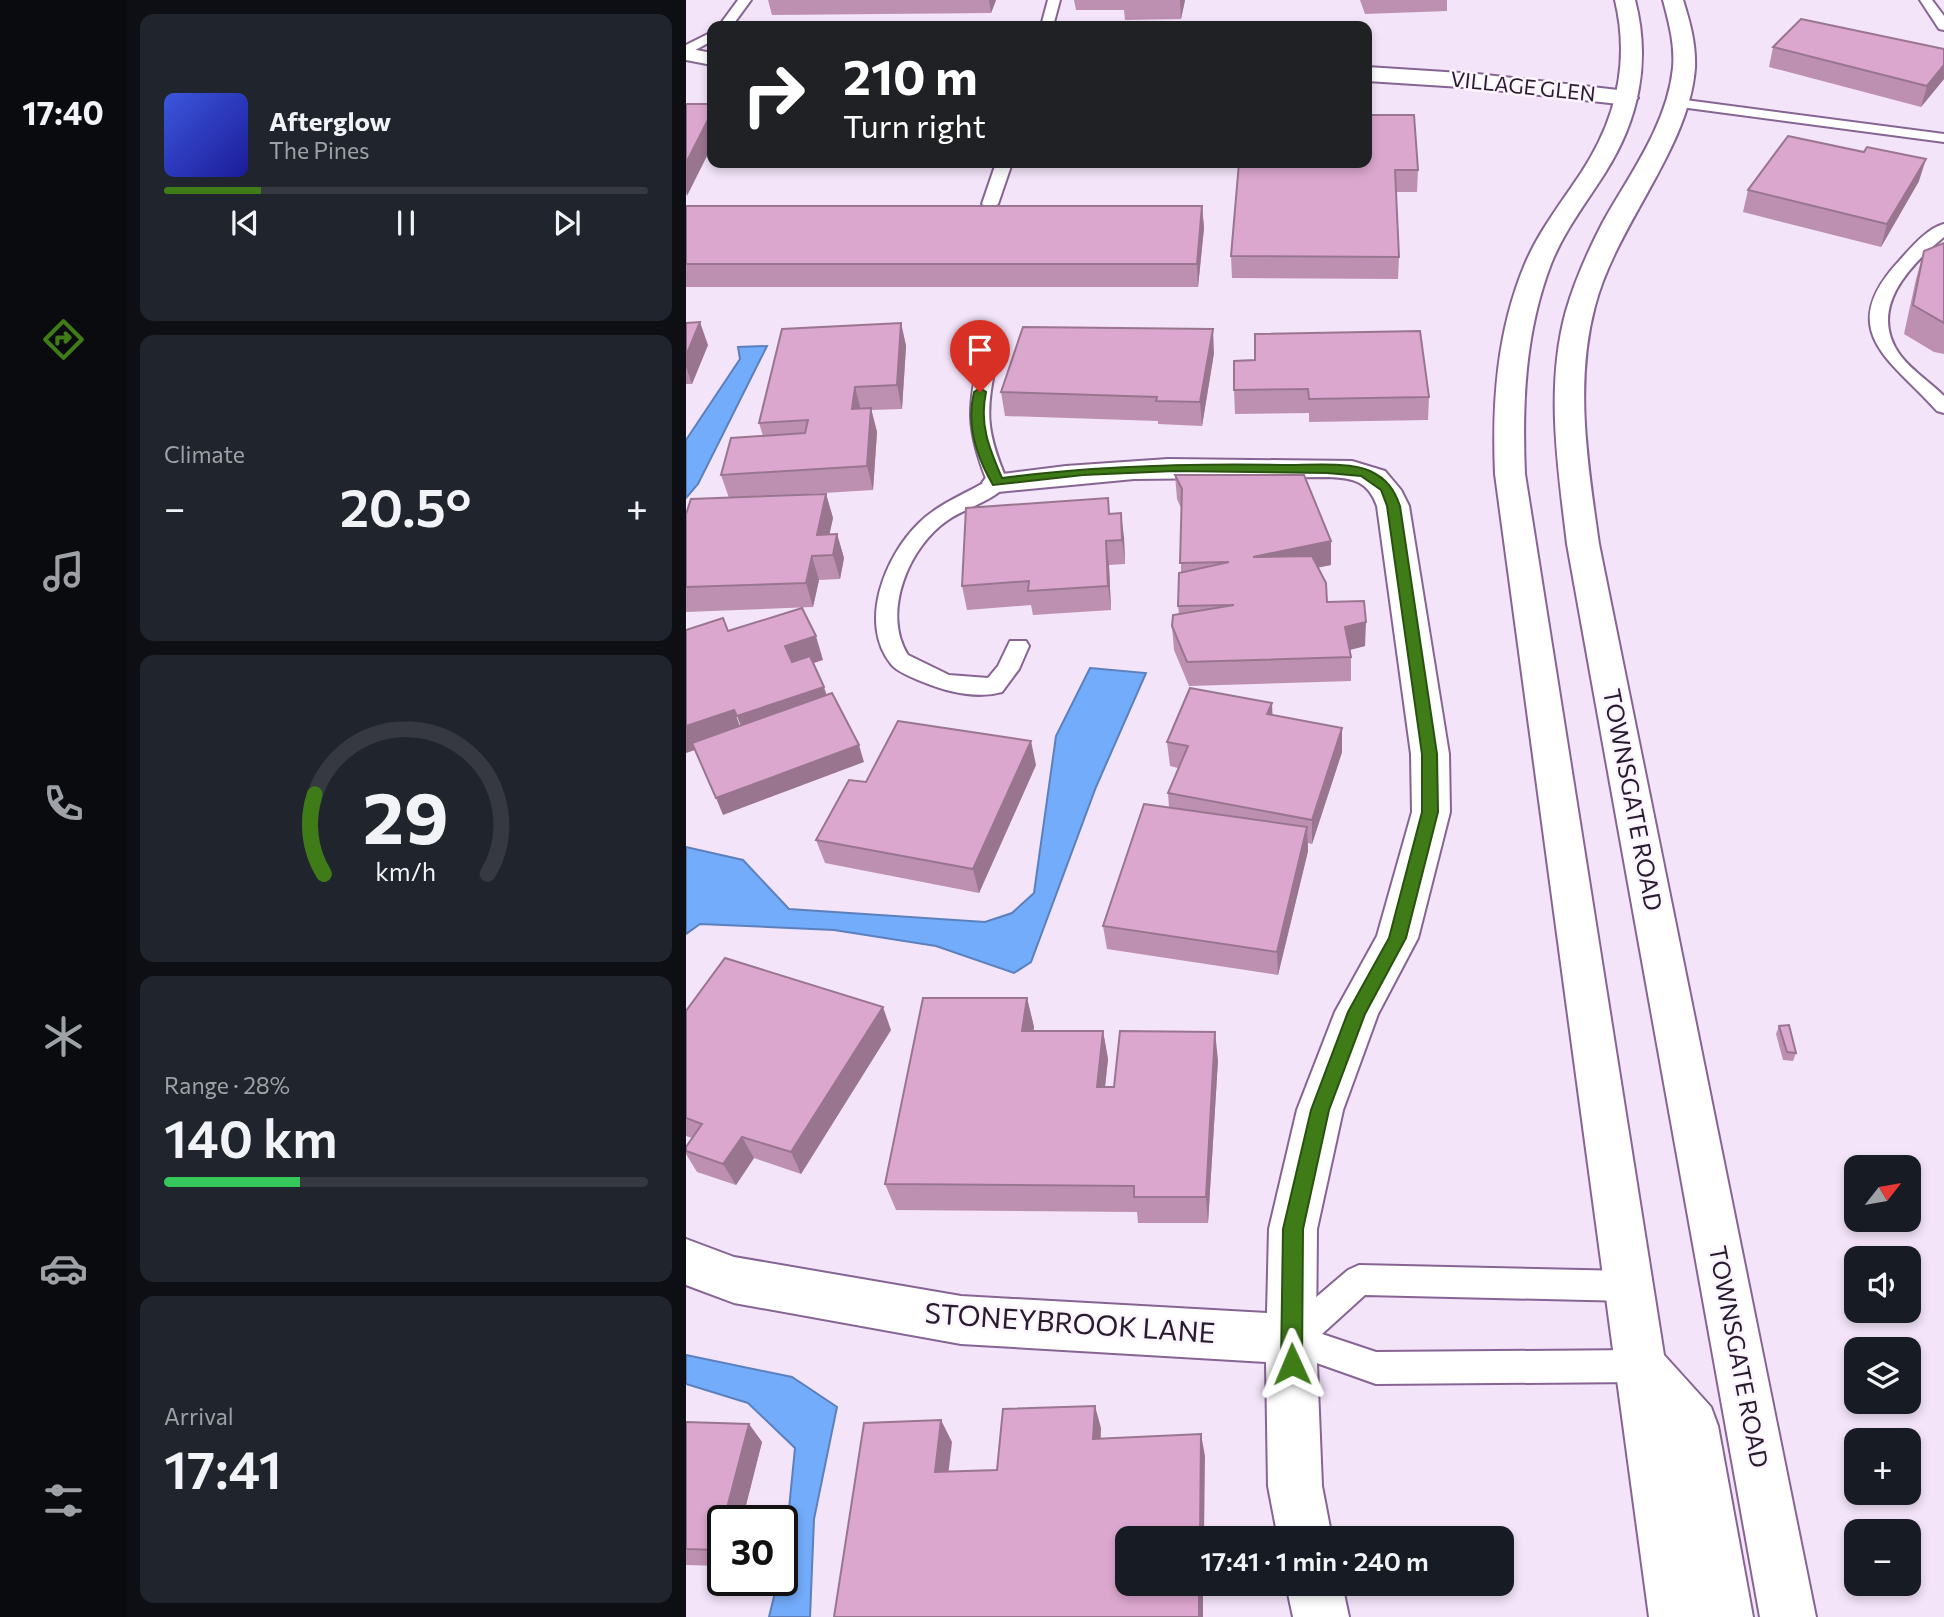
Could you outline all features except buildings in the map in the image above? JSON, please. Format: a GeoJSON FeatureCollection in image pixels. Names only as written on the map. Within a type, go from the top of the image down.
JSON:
{"type":"FeatureCollection","features":[{"type":"Feature","properties":{"kind":"street"},"geometry":{"type":"LineString","coordinates":[[1625,0],[1632,29],[1632,67],[1622,120],[1603,158],[1560,222],[1539,261],[1524,302],[1512,355],[1507,405],[1510,474],[1677,1617]]}},
{"type":"Feature","properties":{"kind":"street","name":"TOWNSGATE ROAD"},"geometry":{"type":"LineString","coordinates":[[1673,0],[1684,51],[1678,103],[1647,173],[1601,251],[1584,295],[1570,378],[1570,440],[1583,544],[1788,1617]]}},
{"type":"Feature","properties":{"kind":"street"},"geometry":{"type":"LineString","coordinates":[[686,52],[707,58]]}},
{"type":"Feature","properties":{"kind":"street","name":"VILLAGE GLEN"},"geometry":{"type":"LineString","coordinates":[[1372,74],[1477,81],[1678,103]]}},
{"type":"Feature","properties":{"kind":"street"},"geometry":{"type":"LineString","coordinates":[[998,482],[1108,470],[1197,466],[1327,469],[1364,472],[1387,488],[1390,497],[1428,741],[1430,812],[1397,938],[1357,1012],[1320,1110],[1293,1229],[1291,1339],[1295,1486],[1303,1526]]}},
{"type":"Feature","properties":{"kind":"street","name":"STONEYBROOK LANE"},"geometry":{"type":"LineString","coordinates":[[686,1262],[734,1280],[961,1320],[1291,1339]]}},
{"type":"Feature","properties":{"kind":"street"},"geometry":{"type":"LineString","coordinates":[[1640,1366],[1692,1426],[1725,1617]]}},
{"type":"Feature","properties":{"kind":"street"},"geometry":{"type":"LineString","coordinates":[[1317,1596],[1321,1617]]}},
{"type":"Feature","properties":{"kind":"lane"},"geometry":{"type":"LineString","coordinates":[[729,21],[745,0]]}},
{"type":"Feature","properties":{"kind":"lane"},"geometry":{"type":"LineString","coordinates":[[1048,21],[1054,0]]}},
{"type":"Feature","properties":{"kind":"lane"},"geometry":{"type":"LineString","coordinates":[[1926,0],[1944,26]]}},
{"type":"Feature","properties":{"kind":"lane"},"geometry":{"type":"LineString","coordinates":[[686,52],[707,39]]}},
{"type":"Feature","properties":{"kind":"lane"},"geometry":{"type":"LineString","coordinates":[[1678,103],[1944,138]]}},
{"type":"Feature","properties":{"kind":"lane"},"geometry":{"type":"LineString","coordinates":[[990,204],[1002,168]]}},
{"type":"Feature","properties":{"kind":"lane"},"geometry":{"type":"LineString","coordinates":[[1944,229],[1907,259],[1885,293],[1878,325],[1892,357],[1944,407]]}},
{"type":"Feature","properties":{"kind":"lane"},"geometry":{"type":"LineString","coordinates":[[989,355],[976,410],[979,440],[998,482],[925,528],[894,577],[886,610],[887,632],[899,660],[938,682],[971,687],[994,686],[1009,669],[1018,646]]}},
{"type":"Feature","properties":{"kind":"lane"},"geometry":{"type":"LineString","coordinates":[[1291,1339],[1360,1280],[1629,1286]]}},
{"type":"Feature","properties":{"kind":"lane","name":"STONEYBROOK LANE"},"geometry":{"type":"LineString","coordinates":[[1291,1339],[1376,1368],[1640,1366]]}},
{"type":"Feature","properties":{"kind":"water"},"geometry":{"type":"Polygon","coordinates":[[[767,346],[698,484],[686,498],[686,440],[740,359],[738,347],[767,346]]]}},
{"type":"Feature","properties":{"kind":"water"},"geometry":{"type":"Polygon","coordinates":[[[1090,668],[1146,673],[1096,787],[1031,962],[1014,973],[936,946],[834,930],[700,924],[686,934],[686,847],[743,860],[789,909],[985,922],[1012,913],[1034,893],[1056,736],[1090,668]]]}},
{"type":"Feature","properties":{"kind":"water"},"geometry":{"type":"Polygon","coordinates":[[[686,1355],[792,1377],[837,1407],[814,1519],[810,1617],[769,1617],[774,1596],[798,1596],[798,1505],[789,1505],[795,1448],[748,1403],[686,1384],[686,1355]]]}},
{"type":"Feature","properties":{"kind":"route"},"geometry":{"type":"LineString","coordinates":[[980,392],[976,410],[979,440],[998,482],[1083,471],[1197,466],[1327,469],[1364,472],[1387,488],[1393,506],[1430,754],[1430,812],[1397,938],[1357,1012],[1320,1110],[1293,1229],[1292,1364]]}}]}
